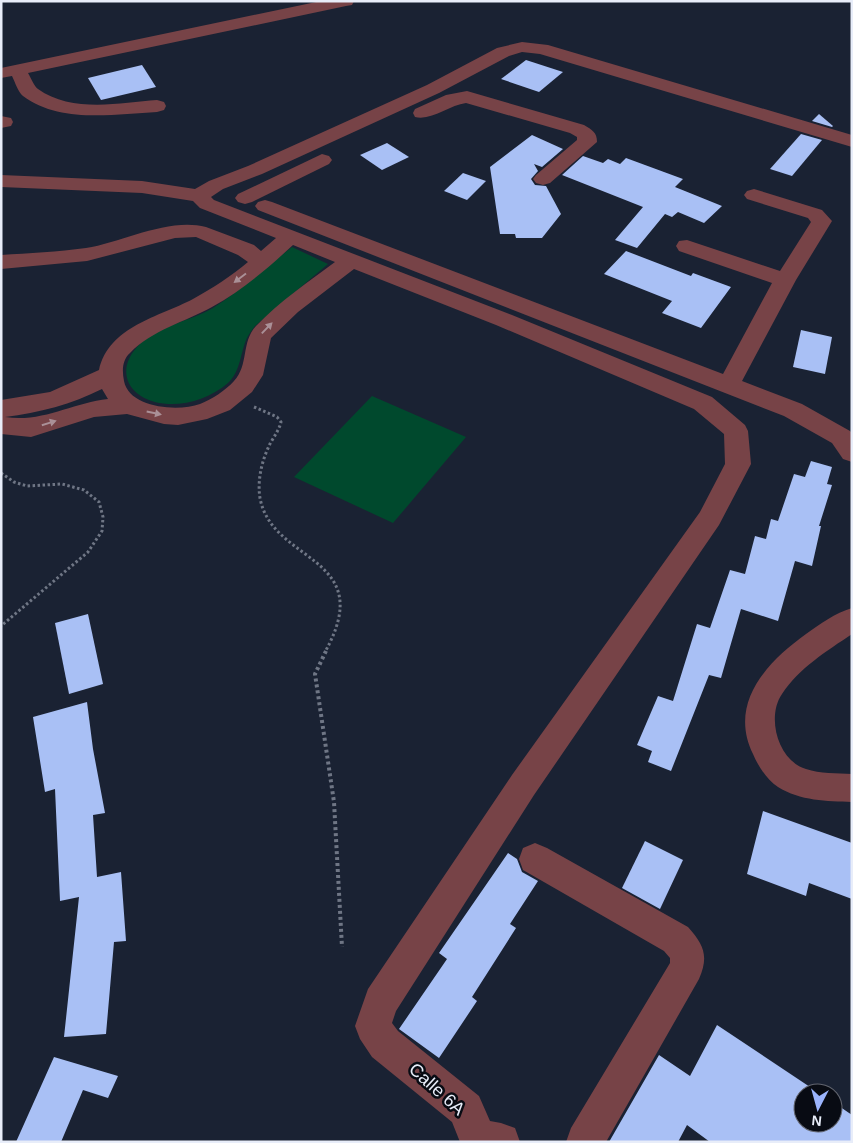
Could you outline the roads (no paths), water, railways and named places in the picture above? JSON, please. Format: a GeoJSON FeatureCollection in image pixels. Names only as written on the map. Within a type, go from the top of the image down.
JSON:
{"type":"FeatureCollection","features":[{"type":"Feature","properties":{"kind":"street"},"geometry":{"type":"LineString","coordinates":[[10,71],[346,1]]}},
{"type":"Feature","properties":{"kind":"street"},"geometry":{"type":"LineString","coordinates":[[208,190],[433,89],[503,52],[522,47],[542,49],[852,141]]}},
{"type":"Feature","properties":{"kind":"street"},"geometry":{"type":"LineString","coordinates":[[10,71],[29,92],[58,106],[98,110],[157,106]]}},
{"type":"Feature","properties":{"kind":"street"},"geometry":{"type":"LineString","coordinates":[[245,198],[371,135],[453,99],[467,97],[577,129],[587,135],[587,142],[543,179]]}},
{"type":"Feature","properties":{"kind":"street"},"geometry":{"type":"LineString","coordinates":[[1,181],[208,190],[245,198],[793,410],[848,442]]}},
{"type":"Feature","properties":{"kind":"street"},"geometry":{"type":"LineString","coordinates":[[208,190],[207,204],[352,260]]}},
{"type":"Feature","properties":{"kind":"street"},"geometry":{"type":"LineString","coordinates":[[728,386],[785,280],[822,221],[815,214],[754,195]]}},
{"type":"Feature","properties":{"kind":"street"},"geometry":{"type":"LineString","coordinates":[[1,262],[88,254],[175,232],[199,231],[246,250],[262,262]]}},
{"type":"Feature","properties":{"kind":"street"},"geometry":{"type":"LineString","coordinates":[[291,236],[262,262],[222,292],[130,338],[114,356],[109,375],[116,393],[129,405],[154,414],[183,416],[213,408],[236,394],[251,376],[257,355],[259,337],[274,321],[352,260]]}},
{"type":"Feature","properties":{"kind":"street"},"geometry":{"type":"LineString","coordinates":[[686,246],[785,280]]}},
{"type":"Feature","properties":{"kind":"street","name":"Calle 6A"},"geometry":{"type":"LineString","coordinates":[[352,260],[504,320],[703,403],[736,431],[738,464],[710,518],[523,785],[381,1002],[373,1026],[385,1044],[466,1109],[485,1141]]}},
{"type":"Feature","properties":{"kind":"street"},"geometry":{"type":"LineString","coordinates":[[1,409],[31,406],[61,398],[84,390],[109,375]]}},
{"type":"Feature","properties":{"kind":"street"},"geometry":{"type":"LineString","coordinates":[[1,424],[18,428],[31,428],[93,409],[129,405]]}},
{"type":"Feature","properties":{"kind":"street"},"geometry":{"type":"LineString","coordinates":[[852,619],[821,639],[776,678],[761,705],[758,732],[768,757],[788,776],[818,787],[852,788]]}},
{"type":"Feature","properties":{"kind":"street"},"geometry":{"type":"LineString","coordinates":[[535,859],[676,939],[687,952],[687,967],[585,1142]]}}]}
